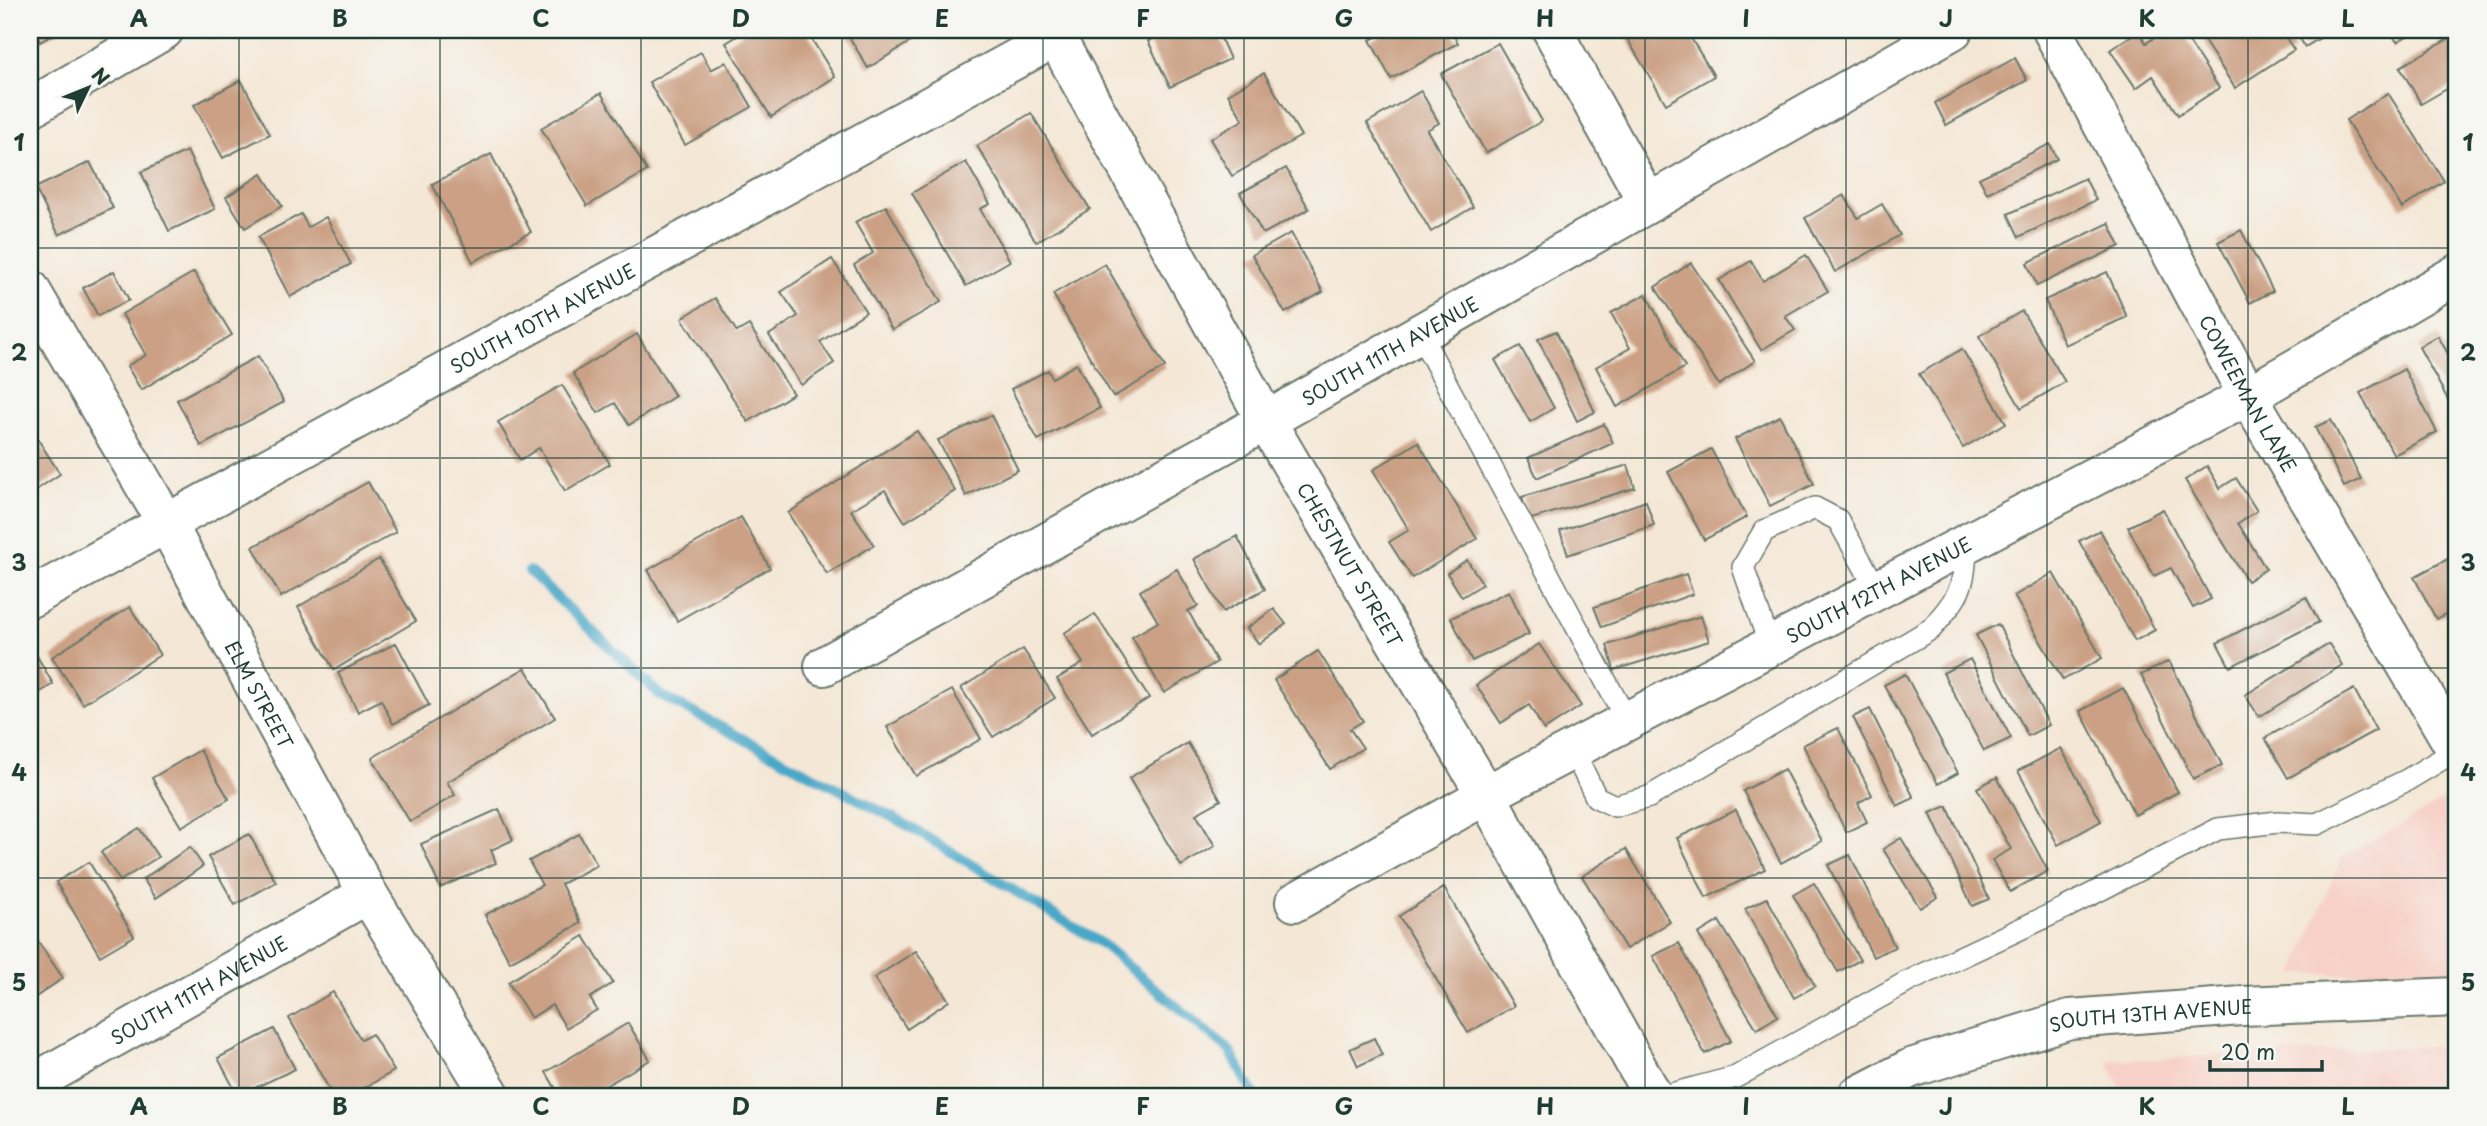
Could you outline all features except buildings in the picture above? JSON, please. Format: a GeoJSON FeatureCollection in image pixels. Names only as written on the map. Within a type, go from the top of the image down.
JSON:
{"type":"FeatureCollection","features":[{"type":"Feature","properties":{"kind":"street"},"geometry":{"type":"LineString","coordinates":[[30,108],[164,30]]}},
{"type":"Feature","properties":{"kind":"street"},"geometry":{"type":"LineString","coordinates":[[1552,30],[1648,203]]}},
{"type":"Feature","properties":{"kind":"street","name":"SOUTH 11TH AVENUE"},"geometry":{"type":"LineString","coordinates":[[824,666],[1266,421],[1953,30]]}},
{"type":"Feature","properties":{"kind":"street","name":"COWEEMAN LANE"},"geometry":{"type":"LineString","coordinates":[[2052,30],[2248,396],[2457,751]]}},
{"type":"Feature","properties":{"kind":"street","name":"CHESTNUT STREET"},"geometry":{"type":"LineString","coordinates":[[1054,33],[1266,421],[1486,795],[1653,1096]]}},
{"type":"Feature","properties":{"kind":"street","name":"SOUTH 10TH AVENUE"},"geometry":{"type":"LineString","coordinates":[[30,598],[1054,33]]}},
{"type":"Feature","properties":{"kind":"street","name":"SOUTH 12TH AVENUE"},"geometry":{"type":"LineString","coordinates":[[1295,902],[1486,795],[2248,396],[2457,274]]}},
{"type":"Feature","properties":{"kind":"street","name":"ELM STREET"},"geometry":{"type":"LineString","coordinates":[[30,289],[167,524],[368,894],[491,1096]]}},
{"type":"Feature","properties":{"kind":"street","name":"SOUTH 11TH AVENUE"},"geometry":{"type":"LineString","coordinates":[[30,1085],[368,894]]}},
{"type":"Feature","properties":{"kind":"street","name":"SOUTH 13TH AVENUE"},"geometry":{"type":"LineString","coordinates":[[1857,1096],[1912,1068],[2070,1019],[2242,1006],[2457,997]]}},
{"type":"Feature","properties":{"kind":"lane"},"geometry":{"type":"LineString","coordinates":[[1420,334],[1627,721]]}},
{"type":"Feature","properties":{"kind":"lane"},"geometry":{"type":"LineString","coordinates":[[1770,646],[1743,567],[1764,531],[1815,508],[1839,520],[1877,590]]}},
{"type":"Feature","properties":{"kind":"lane"},"geometry":{"type":"LineString","coordinates":[[1573,750],[1596,797],[1615,806],[1649,797],[1931,629],[1953,603],[1965,579],[1966,544]]}},
{"type":"Feature","properties":{"kind":"lane"},"geometry":{"type":"LineString","coordinates":[[1664,1096],[1735,1077],[1907,982],[2065,908],[2218,830],[2278,822],[2318,824],[2407,780],[2457,751]]}},
{"type":"Feature","properties":{"kind":"shaded area"},"geometry":{"type":"Polygon","coordinates":[[[2457,793],[2457,976],[2294,974],[2341,858],[2457,793]]]}},
{"type":"Feature","properties":{"kind":"shaded area"},"geometry":{"type":"Polygon","coordinates":[[[2457,1045],[2457,1096],[2125,1096],[2107,1061],[2457,1045]]]}},
{"type":"Feature","properties":{"kind":"waterway"},"geometry":{"type":"LineString","coordinates":[[529,571],[660,695],[905,824],[1102,944],[1230,1051],[1255,1096]]}}]}
